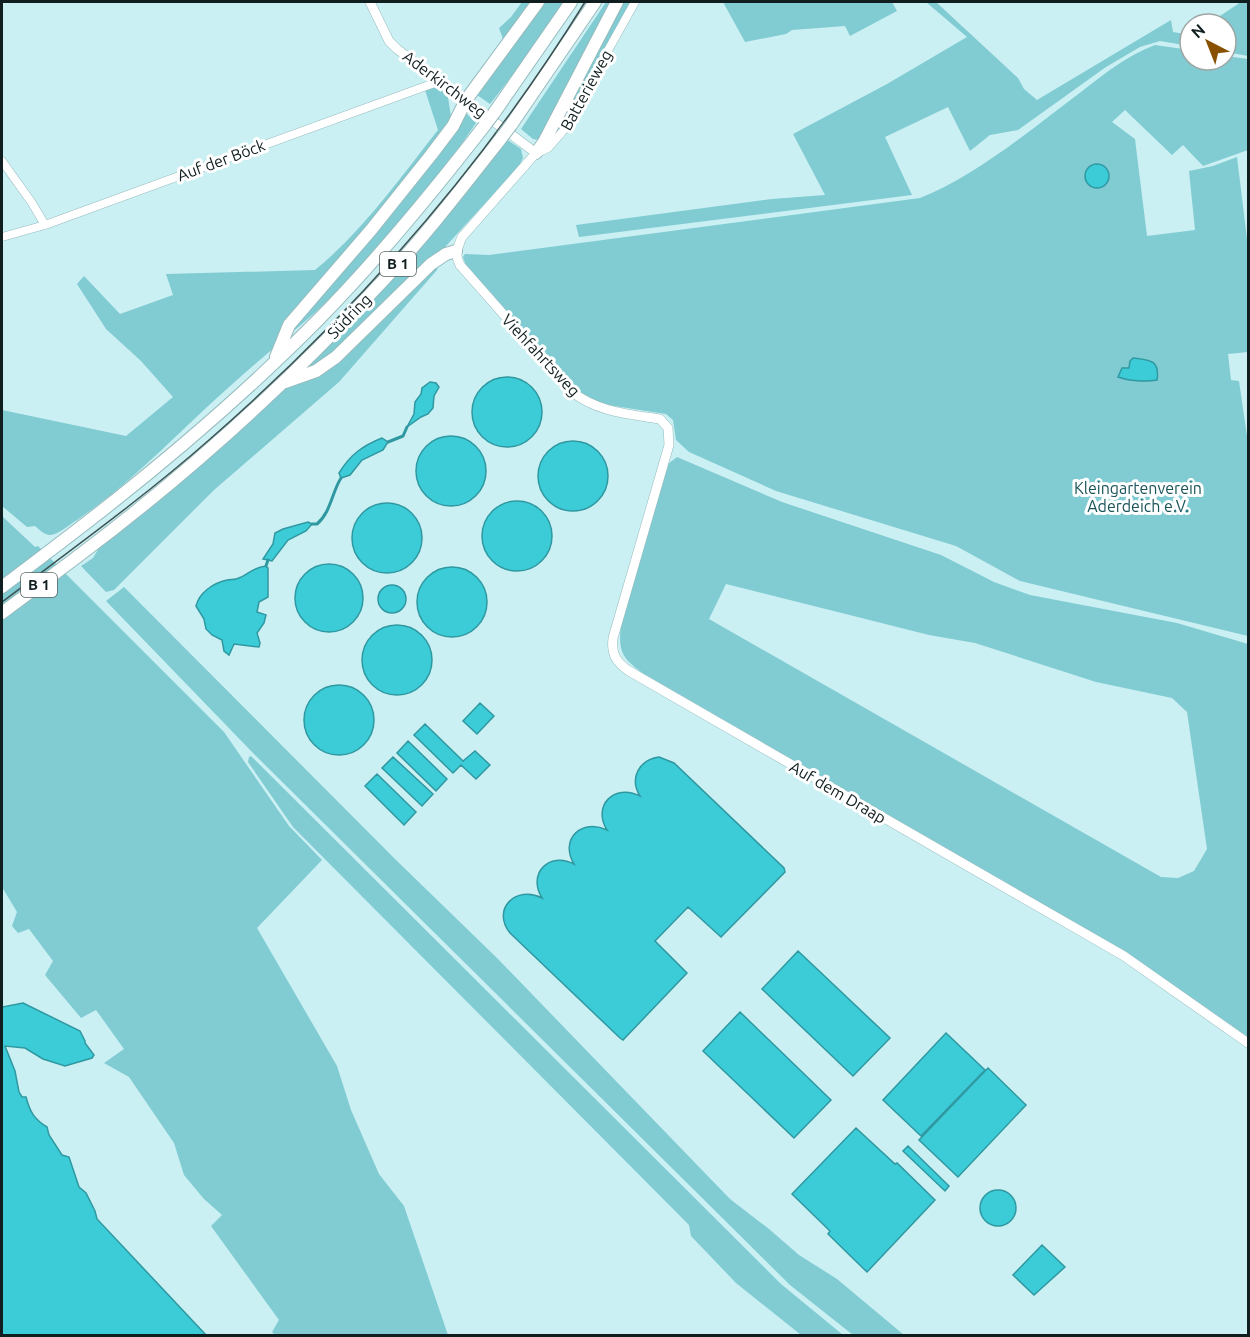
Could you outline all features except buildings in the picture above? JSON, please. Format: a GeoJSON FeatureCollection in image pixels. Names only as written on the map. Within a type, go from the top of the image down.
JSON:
{"type":"FeatureCollection","features":[{"type":"Feature","properties":{"kind":"main road"},"geometry":{"type":"LineString","coordinates":[[273,364],[289,325],[425,163],[453,126],[466,100],[538,2]]}},
{"type":"Feature","properties":{"kind":"main road","name":"Südring"},"geometry":{"type":"LineString","coordinates":[[2,587],[146,475],[214,417],[273,364],[362,273],[422,205],[485,125],[572,2]]}},
{"type":"Feature","properties":{"kind":"main road","name":"Südring"},"geometry":{"type":"LineString","coordinates":[[2,613],[154,498],[284,382],[378,287],[437,219],[502,137],[595,2]]}},
{"type":"Feature","properties":{"kind":"main road"},"geometry":{"type":"LineString","coordinates":[[536,153],[544,142],[617,2]]}},
{"type":"Feature","properties":{"kind":"main road"},"geometry":{"type":"LineString","coordinates":[[284,382],[326,365],[430,264],[456,251]]}},
{"type":"Feature","properties":{"kind":"street","name":"Aderkirchweg"},"geometry":{"type":"LineString","coordinates":[[370,2],[390,41],[536,153]]}},
{"type":"Feature","properties":{"kind":"street","name":"Batterieweg"},"geometry":{"type":"LineString","coordinates":[[456,251],[468,228],[536,153],[548,148],[563,131],[635,2]]}},
{"type":"Feature","properties":{"kind":"street","name":"Auf der Böck"},"geometry":{"type":"LineString","coordinates":[[2,237],[45,225],[440,81]]}},
{"type":"Feature","properties":{"kind":"street"},"geometry":{"type":"LineString","coordinates":[[2,161],[45,225]]}},
{"type":"Feature","properties":{"kind":"street","name":"Viehfahrtsweg"},"geometry":{"type":"LineString","coordinates":[[456,251],[458,261],[466,273],[571,391],[581,399],[609,411],[662,420],[669,434],[669,445]]}},
{"type":"Feature","properties":{"kind":"street","name":"Auf dem Draap"},"geometry":{"type":"LineString","coordinates":[[669,445],[613,638],[614,656],[622,666],[1124,956],[1248,1043]]}},
{"type":"Feature","properties":{"kind":"green space"},"geometry":{"type":"Polygon","coordinates":[[[522,2],[564,2],[535,46],[490,104],[470,90],[503,39],[499,28],[522,2]]]}},
{"type":"Feature","properties":{"kind":"green space"},"geometry":{"type":"Polygon","coordinates":[[[606,2],[612,2],[539,140],[533,139],[521,129],[606,2]]]}},
{"type":"Feature","properties":{"kind":"green space"},"geometry":{"type":"Polygon","coordinates":[[[622,2],[632,2],[555,138],[549,144],[622,2]]]}},
{"type":"Feature","properties":{"kind":"green space"},"geometry":{"type":"Polygon","coordinates":[[[723,2],[892,2],[897,11],[850,36],[845,26],[792,30],[786,34],[745,42],[723,2]]]}},
{"type":"Feature","properties":{"kind":"green space"},"geometry":{"type":"Polygon","coordinates":[[[926,2],[936,2],[1018,78],[1024,89],[1037,100],[1171,20],[1173,32],[1178,33],[1178,44],[1160,41],[1140,47],[1106,67],[1018,130],[990,135],[970,151],[948,107],[885,137],[912,195],[579,237],[576,225],[772,199],[825,195],[793,134],[887,84],[967,37],[926,2]]]}},
{"type":"Feature","properties":{"kind":"green space"},"geometry":{"type":"Polygon","coordinates":[[[1248,2],[1248,56],[1238,54],[1238,12],[1226,12],[1238,4],[1248,2]]]}},
{"type":"Feature","properties":{"kind":"green space","name":"Kleingartenverein Aderdeich e.V."},"geometry":{"type":"Polygon","coordinates":[[[1155,45],[1178,48],[1178,72],[1238,72],[1238,58],[1248,59],[1248,150],[1203,166],[1183,145],[1172,155],[1125,110],[1112,122],[1135,139],[1147,236],[1195,230],[1189,171],[1213,166],[1237,157],[1248,247],[1248,352],[1228,354],[1231,380],[1239,381],[1248,443],[1248,636],[1020,581],[956,546],[776,491],[689,452],[676,440],[673,420],[666,414],[601,404],[579,393],[466,266],[463,257],[465,254],[489,255],[920,198],[941,189],[983,164],[1024,136],[1098,78],[1135,54],[1155,45]]]}},
{"type":"Feature","properties":{"kind":"green space"},"geometry":{"type":"Polygon","coordinates":[[[433,86],[443,89],[448,97],[451,117],[467,114],[476,123],[450,160],[407,213],[363,265],[331,298],[117,490],[64,529],[50,535],[35,526],[27,527],[2,506],[2,410],[126,436],[173,397],[141,361],[106,329],[77,284],[84,276],[120,314],[173,295],[166,274],[315,270],[333,255],[365,221],[438,130],[425,90],[433,86]]]}},
{"type":"Feature","properties":{"kind":"green space"},"geometry":{"type":"Polygon","coordinates":[[[506,139],[521,149],[523,158],[519,166],[446,246],[437,270],[339,382],[214,490],[114,590],[106,592],[81,566],[93,558],[102,543],[158,502],[288,385],[506,139]]]}},
{"type":"Feature","properties":{"kind":"green space"},"geometry":{"type":"Polygon","coordinates":[[[677,457],[782,502],[941,555],[994,582],[1030,595],[1177,623],[1248,644],[1248,1037],[1126,952],[644,674],[626,659],[620,642],[621,625],[668,464],[677,457]],[[726,584],[709,619],[1161,877],[1178,878],[1194,871],[1207,849],[1187,712],[1172,698],[1096,682],[975,643],[929,635],[726,584]]]}},
{"type":"Feature","properties":{"kind":"green space"},"geometry":{"type":"Polygon","coordinates":[[[2,516],[35,547],[38,546],[224,732],[289,826],[322,860],[257,928],[337,1066],[351,1110],[379,1174],[404,1206],[448,1335],[275,1335],[272,1332],[279,1320],[211,1226],[222,1215],[204,1199],[184,1175],[174,1143],[129,1077],[104,1063],[124,1049],[96,1010],[81,1018],[45,975],[53,961],[29,929],[18,933],[12,926],[17,912],[2,887],[2,516]]]}},
{"type":"Feature","properties":{"kind":"green space"},"geometry":{"type":"Polygon","coordinates":[[[124,587],[498,959],[730,1199],[799,1255],[837,1279],[904,1335],[853,1335],[790,1285],[254,754],[106,601],[124,587]]]}},
{"type":"Feature","properties":{"kind":"green space"},"geometry":{"type":"Polygon","coordinates":[[[251,756],[781,1284],[843,1335],[801,1335],[736,1283],[691,1236],[689,1225],[293,827],[248,762],[251,756]]]}},
{"type":"Feature","properties":{"kind":"shaded area"},"geometry":{"type":"Polygon","coordinates":[[[1097,164],[1105,168],[1109,176],[1105,184],[1097,188],[1089,184],[1085,176],[1089,168],[1097,164]]]}},
{"type":"Feature","properties":{"kind":"shaded area"},"geometry":{"type":"Polygon","coordinates":[[[1133,358],[1152,362],[1157,368],[1157,380],[1138,381],[1118,377],[1122,368],[1129,368],[1133,358]]]}},
{"type":"Feature","properties":{"kind":"shaded area"},"geometry":{"type":"Polygon","coordinates":[[[507,377],[526,383],[536,393],[542,412],[536,431],[526,441],[507,447],[488,441],[478,431],[472,412],[478,393],[488,383],[507,377]]]}},
{"type":"Feature","properties":{"kind":"shaded area"},"geometry":{"type":"Polygon","coordinates":[[[430,382],[436,383],[439,387],[434,396],[433,408],[428,414],[407,427],[414,414],[415,402],[422,388],[430,382]]]}},
{"type":"Feature","properties":{"kind":"shaded area"},"geometry":{"type":"Polygon","coordinates":[[[451,436],[464,439],[476,446],[483,458],[486,471],[483,484],[476,496],[464,503],[451,506],[438,503],[426,496],[419,484],[416,471],[419,458],[426,446],[438,439],[451,436]]]}},
{"type":"Feature","properties":{"kind":"shaded area"},"geometry":{"type":"Polygon","coordinates":[[[382,438],[388,442],[383,450],[362,460],[350,475],[341,478],[339,473],[352,456],[368,444],[382,438]]]}},
{"type":"Feature","properties":{"kind":"shaded area"},"geometry":{"type":"Polygon","coordinates":[[[573,441],[592,447],[602,457],[608,476],[602,495],[592,505],[573,511],[554,505],[544,495],[538,476],[544,457],[554,447],[573,441]]]}},
{"type":"Feature","properties":{"kind":"shaded area"},"geometry":{"type":"Polygon","coordinates":[[[517,501],[530,504],[542,511],[549,523],[552,536],[549,549],[542,561],[530,568],[517,571],[504,568],[492,561],[485,549],[482,536],[485,523],[492,511],[504,504],[517,501]]]}},
{"type":"Feature","properties":{"kind":"shaded area"},"geometry":{"type":"Polygon","coordinates":[[[387,503],[400,506],[412,513],[419,525],[422,538],[419,551],[412,563],[400,570],[387,573],[374,570],[362,563],[355,551],[352,538],[355,525],[362,513],[374,506],[387,503]]]}},
{"type":"Feature","properties":{"kind":"shaded area"},"geometry":{"type":"Polygon","coordinates":[[[308,522],[312,524],[306,531],[288,540],[272,561],[263,559],[273,544],[275,533],[308,522]]]}},
{"type":"Feature","properties":{"kind":"shaded area"},"geometry":{"type":"Polygon","coordinates":[[[322,564],[336,564],[348,569],[358,579],[363,598],[358,617],[348,627],[336,632],[322,632],[310,627],[300,617],[295,605],[295,591],[300,579],[310,569],[322,564]]]}},
{"type":"Feature","properties":{"kind":"shaded area"},"geometry":{"type":"Polygon","coordinates":[[[266,566],[268,568],[268,597],[259,602],[257,612],[266,615],[257,633],[259,647],[234,644],[229,655],[224,651],[222,640],[206,629],[204,619],[196,606],[198,601],[207,589],[266,566]]]}},
{"type":"Feature","properties":{"kind":"shaded area"},"geometry":{"type":"Polygon","coordinates":[[[452,567],[465,570],[477,577],[484,589],[487,602],[484,615],[477,627],[465,634],[452,637],[439,634],[427,627],[420,615],[417,602],[420,589],[427,577],[439,570],[452,567]]]}},
{"type":"Feature","properties":{"kind":"shaded area"},"geometry":{"type":"Polygon","coordinates":[[[392,585],[402,589],[406,599],[402,609],[392,613],[382,609],[378,599],[382,589],[392,585]]]}},
{"type":"Feature","properties":{"kind":"shaded area"},"geometry":{"type":"Polygon","coordinates":[[[397,625],[410,628],[422,635],[429,647],[432,660],[429,673],[422,685],[410,692],[397,695],[384,692],[372,685],[365,673],[362,660],[365,647],[372,635],[384,628],[397,625]]]}},
{"type":"Feature","properties":{"kind":"shaded area"},"geometry":{"type":"Polygon","coordinates":[[[339,685],[352,688],[364,695],[371,707],[374,720],[371,733],[364,745],[352,752],[339,755],[326,752],[314,745],[307,733],[304,720],[307,707],[314,695],[326,688],[339,685]]]}},
{"type":"Feature","properties":{"kind":"shaded area"},"geometry":{"type":"Polygon","coordinates":[[[480,703],[494,716],[477,734],[463,721],[480,703]]]}},
{"type":"Feature","properties":{"kind":"shaded area"},"geometry":{"type":"Polygon","coordinates":[[[425,724],[463,761],[475,751],[490,765],[476,779],[461,765],[453,773],[414,735],[425,724]]]}},
{"type":"Feature","properties":{"kind":"shaded area"},"geometry":{"type":"Polygon","coordinates":[[[408,741],[447,779],[436,791],[397,753],[408,741]]]}},
{"type":"Feature","properties":{"kind":"shaded area"},"geometry":{"type":"Polygon","coordinates":[[[393,757],[433,794],[422,806],[382,768],[393,757]]]}},
{"type":"Feature","properties":{"kind":"shaded area"},"geometry":{"type":"Polygon","coordinates":[[[659,757],[674,763],[784,868],[785,872],[721,937],[688,907],[655,941],[687,973],[623,1040],[510,933],[503,916],[505,908],[515,897],[532,895],[542,898],[537,881],[543,867],[556,860],[574,864],[570,855],[571,839],[582,829],[589,827],[607,830],[602,813],[608,799],[622,792],[640,796],[636,783],[638,771],[646,762],[659,757]]]}},
{"type":"Feature","properties":{"kind":"shaded area"},"geometry":{"type":"Polygon","coordinates":[[[377,774],[416,812],[404,825],[365,786],[377,774]]]}},
{"type":"Feature","properties":{"kind":"shaded area"},"geometry":{"type":"Polygon","coordinates":[[[798,951],[890,1038],[853,1076],[762,989],[798,951]]]}},
{"type":"Feature","properties":{"kind":"shaded area"},"geometry":{"type":"Polygon","coordinates":[[[23,1003],[80,1031],[94,1055],[92,1058],[65,1066],[43,1059],[25,1048],[5,1046],[15,1071],[19,1092],[22,1097],[26,1097],[36,1118],[47,1127],[49,1135],[62,1155],[69,1157],[79,1187],[86,1193],[97,1219],[206,1335],[2,1335],[2,1007],[23,1003]]]}},
{"type":"Feature","properties":{"kind":"shaded area"},"geometry":{"type":"Polygon","coordinates":[[[740,1012],[831,1100],[794,1138],[703,1051],[740,1012]]]}},
{"type":"Feature","properties":{"kind":"shaded area"},"geometry":{"type":"Polygon","coordinates":[[[946,1033],[985,1070],[921,1136],[883,1100],[946,1033]]]}},
{"type":"Feature","properties":{"kind":"shaded area"},"geometry":{"type":"Polygon","coordinates":[[[988,1068],[1026,1105],[958,1177],[919,1140],[988,1068]]]}},
{"type":"Feature","properties":{"kind":"shaded area"},"geometry":{"type":"Polygon","coordinates":[[[856,1128],[935,1200],[867,1272],[792,1194],[856,1128]]]}},
{"type":"Feature","properties":{"kind":"shaded area"},"geometry":{"type":"Polygon","coordinates":[[[908,1146],[949,1186],[945,1191],[903,1151],[908,1146]]]}},
{"type":"Feature","properties":{"kind":"shaded area"},"geometry":{"type":"Polygon","coordinates":[[[998,1190],[1011,1195],[1016,1208],[1011,1221],[998,1226],[985,1221],[980,1208],[985,1195],[998,1190]]]}},
{"type":"Feature","properties":{"kind":"shaded area"},"geometry":{"type":"Polygon","coordinates":[[[1042,1245],[1065,1267],[1034,1295],[1013,1275],[1042,1245]]]}},
{"type":"Feature","properties":{"kind":"waterway"},"geometry":{"type":"LineString","coordinates":[[388,442],[403,436],[407,427]]}},
{"type":"Feature","properties":{"kind":"waterway"},"geometry":{"type":"LineString","coordinates":[[312,524],[317,524],[322,519],[341,478]]}},
{"type":"Feature","properties":{"kind":"waterway"},"geometry":{"type":"LineString","coordinates":[[266,566],[268,560]]}},
{"type":"Feature","properties":{"kind":"tram line"},"geometry":{"type":"LineString","coordinates":[[2,602],[159,482],[209,440],[315,341],[414,235],[460,179],[546,63],[585,2]]}}]}
